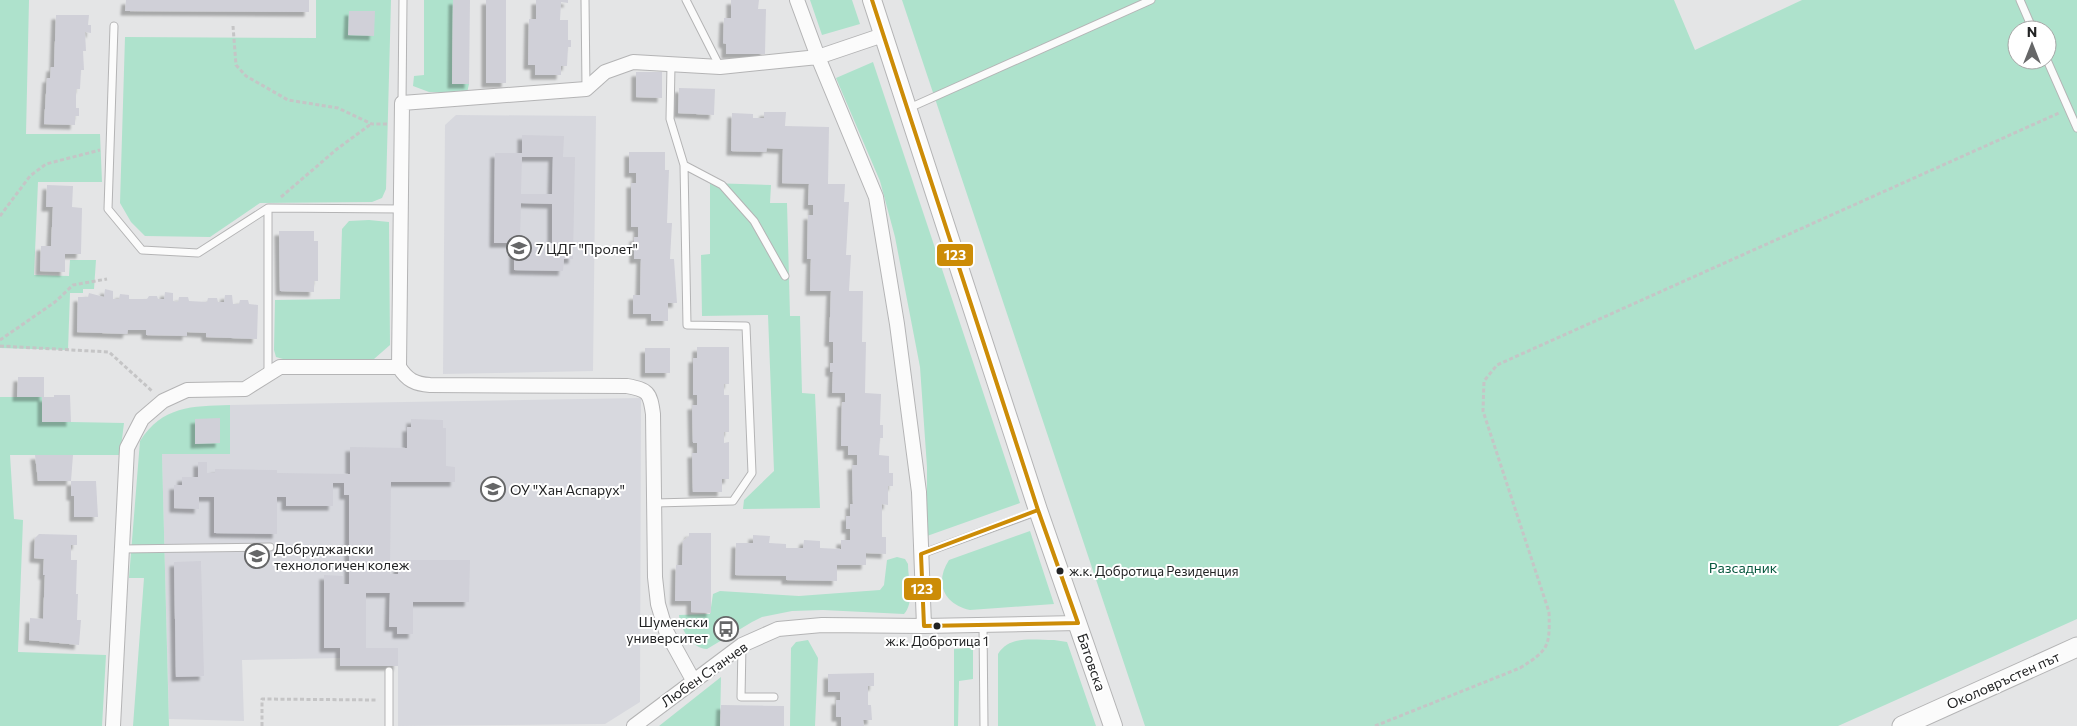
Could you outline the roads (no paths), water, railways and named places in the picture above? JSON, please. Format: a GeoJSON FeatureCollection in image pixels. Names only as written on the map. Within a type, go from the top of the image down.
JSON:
{"type":"FeatureCollection","features":[{"type":"Feature","properties":{"kind":"main road","name":"Околовръстен път"},"geometry":{"type":"LineString","coordinates":[[1902,726],[2077,647]]}},
{"type":"Feature","properties":{"kind":"street"},"geometry":{"type":"LineString","coordinates":[[797,0],[818,57],[876,197],[897,324],[918,482],[924,626]]}},
{"type":"Feature","properties":{"kind":"street","name":"Батовска"},"geometry":{"type":"LineString","coordinates":[[872,0],[1038,510],[1113,726]]}},
{"type":"Feature","properties":{"kind":"street"},"geometry":{"type":"LineString","coordinates":[[693,680],[666,631],[658,604],[655,577],[653,414],[650,397],[643,389],[627,386],[415,384],[404,376],[399,368],[402,103],[586,90],[605,72],[633,62],[720,67],[818,57],[883,36]]}},
{"type":"Feature","properties":{"kind":"street"},"geometry":{"type":"LineString","coordinates":[[113,726],[127,448],[142,419],[163,401],[187,390],[246,389],[280,368],[399,368]]}},
{"type":"Feature","properties":{"kind":"street","name":"Любен Станчев"},"geometry":{"type":"LineString","coordinates":[[634,726],[742,645],[778,630],[822,625],[924,626],[1078,623]]}},
{"type":"Feature","properties":{"kind":"lane"},"geometry":{"type":"LineString","coordinates":[[402,103],[403,0]]}},
{"type":"Feature","properties":{"kind":"lane"},"geometry":{"type":"LineString","coordinates":[[585,0],[586,90]]}},
{"type":"Feature","properties":{"kind":"lane"},"geometry":{"type":"LineString","coordinates":[[686,0],[720,67]]}},
{"type":"Feature","properties":{"kind":"lane"},"geometry":{"type":"LineString","coordinates":[[907,109],[1151,0]]}},
{"type":"Feature","properties":{"kind":"lane"},"geometry":{"type":"LineString","coordinates":[[2020,0],[2029,20]]}},
{"type":"Feature","properties":{"kind":"lane"},"geometry":{"type":"LineString","coordinates":[[114,26],[108,209],[142,250],[198,253],[268,208],[401,208]]}},
{"type":"Feature","properties":{"kind":"lane"},"geometry":{"type":"LineString","coordinates":[[655,503],[733,501],[752,473],[746,326],[687,325],[684,165],[670,119],[671,65]]}},
{"type":"Feature","properties":{"kind":"lane"},"geometry":{"type":"LineString","coordinates":[[2051,70],[2077,128]]}},
{"type":"Feature","properties":{"kind":"lane"},"geometry":{"type":"LineString","coordinates":[[684,165],[722,185],[754,221],[785,276]]}},
{"type":"Feature","properties":{"kind":"lane"},"geometry":{"type":"LineString","coordinates":[[268,208],[268,376]]}},
{"type":"Feature","properties":{"kind":"lane"},"geometry":{"type":"LineString","coordinates":[[921,554],[1038,510]]}},
{"type":"Feature","properties":{"kind":"lane"},"geometry":{"type":"LineString","coordinates":[[121,549],[270,547]]}},
{"type":"Feature","properties":{"kind":"lane"},"geometry":{"type":"LineString","coordinates":[[984,625],[984,726]]}},
{"type":"Feature","properties":{"kind":"lane"},"geometry":{"type":"LineString","coordinates":[[742,645],[741,697],[774,697]]}},
{"type":"Feature","properties":{"kind":"lane"},"geometry":{"type":"LineString","coordinates":[[389,670],[389,726]]}},
{"type":"Feature","properties":{"kind":"place","name":"7 ЦДГ \"Пролет\""},"geometry":{"type":"Point","coordinates":[519,248]}},
{"type":"Feature","properties":{"kind":"place","name":"ОУ \"Хан Аспарух\""},"geometry":{"type":"Point","coordinates":[493,489]}},
{"type":"Feature","properties":{"kind":"place","name":"Добруджански технологичен колеж"},"geometry":{"type":"Point","coordinates":[257,556]}},
{"type":"Feature","properties":{"kind":"place","name":"ж.к. Добротица Резиденция"},"geometry":{"type":"Point","coordinates":[1060,571]}},
{"type":"Feature","properties":{"kind":"place","name":"ж.к. Добротица 1"},"geometry":{"type":"Point","coordinates":[937,626]}},
{"type":"Feature","properties":{"kind":"place","name":"Шуменски университет"},"geometry":{"type":"Point","coordinates":[726,629]}},
{"type":"Feature","properties":{"kind":"park label","name":"Разсадник"},"geometry":{"type":"Point","coordinates":[1743,567]}}]}
